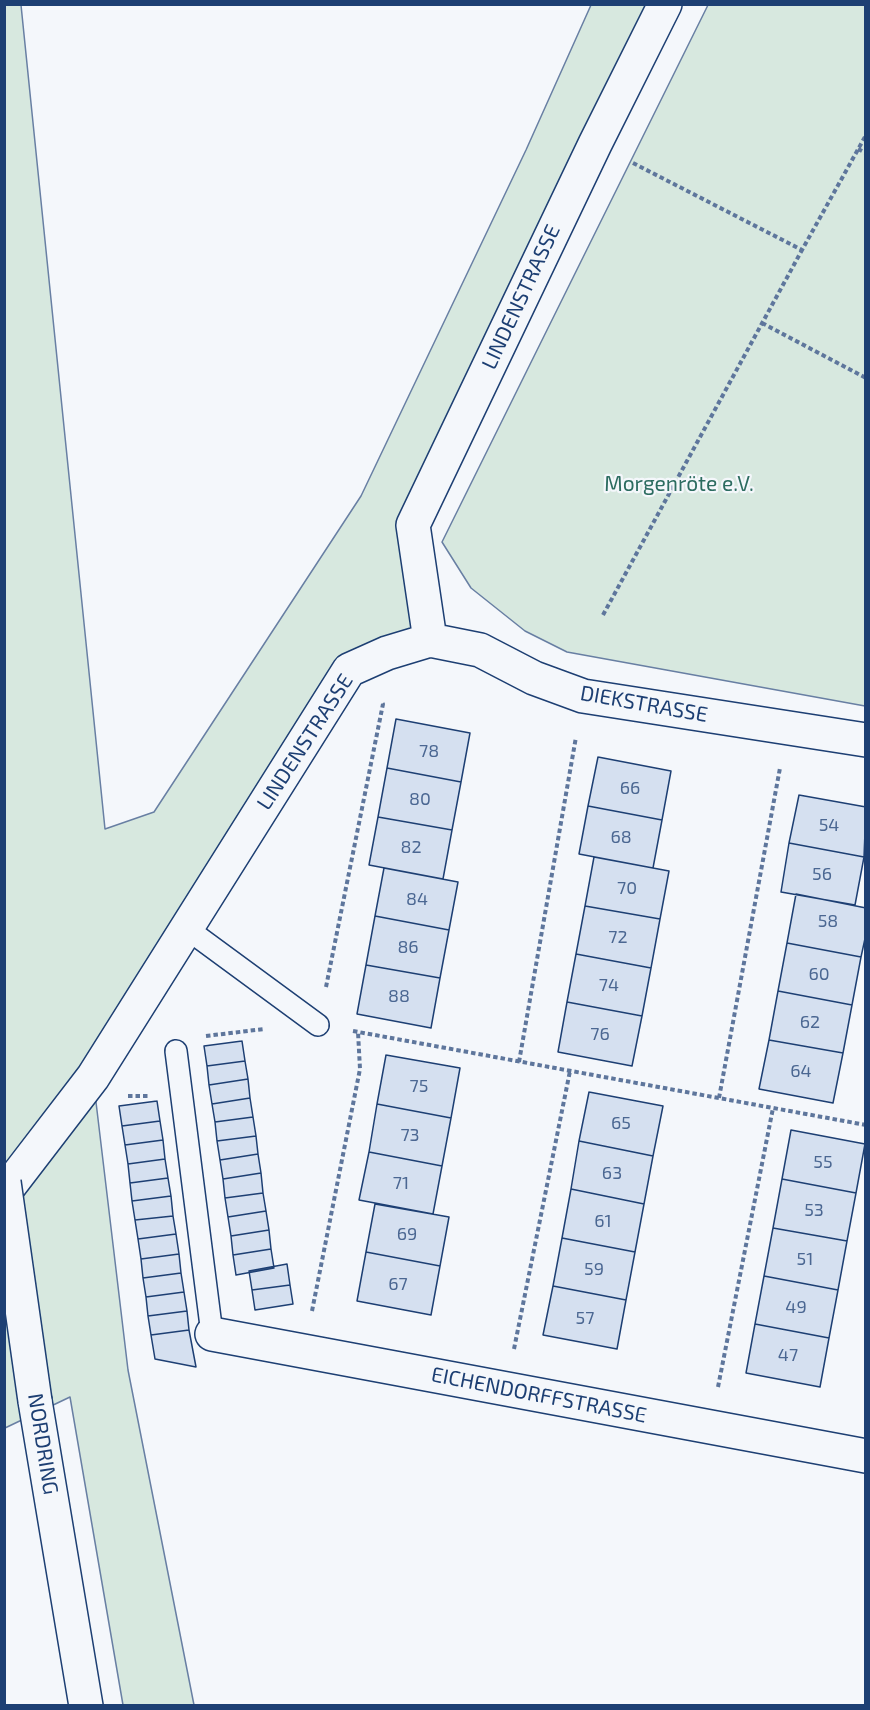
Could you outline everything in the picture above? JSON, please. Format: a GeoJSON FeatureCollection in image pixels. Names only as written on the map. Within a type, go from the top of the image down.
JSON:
{"type":"FeatureCollection","features":[{"type":"Feature","properties":{"kind":"street","name":"LINDENSTRASSE"},"geometry":{"type":"LineString","coordinates":[[4,1193],[93,1077],[349,670],[387,653],[430,640],[413,525],[595,144],[665,4]]}},
{"type":"Feature","properties":{"kind":"street","name":"DIEKSTRASSE"},"geometry":{"type":"LineString","coordinates":[[430,640],[480,650],[534,678],[583,696],[866,740]]}},
{"type":"Feature","properties":{"kind":"street","name":"NORDRING"},"geometry":{"type":"LineString","coordinates":[[4,1182],[35,1401],[86,1706]]}},
{"type":"Feature","properties":{"kind":"street","name":"EICHENDORFFSTRASSE"},"geometry":{"type":"LineString","coordinates":[[212,1334],[866,1456]]}},
{"type":"Feature","properties":{"kind":"lane"},"geometry":{"type":"LineString","coordinates":[[186,928],[318,1024]]}},
{"type":"Feature","properties":{"kind":"lane"},"geometry":{"type":"LineString","coordinates":[[176,1051],[212,1334]]}},
{"type":"Feature","properties":{"kind":"path"},"geometry":{"type":"LineString","coordinates":[[603,615],[866,135]]}},
{"type":"Feature","properties":{"kind":"path"},"geometry":{"type":"LineString","coordinates":[[595,144],[802,250]]}},
{"type":"Feature","properties":{"kind":"path"},"geometry":{"type":"LineString","coordinates":[[858,149],[866,153]]}},
{"type":"Feature","properties":{"kind":"path"},"geometry":{"type":"LineString","coordinates":[[762,323],[866,378]]}},
{"type":"Feature","properties":{"kind":"path"},"geometry":{"type":"LineString","coordinates":[[318,1024],[383,704],[349,670]]}},
{"type":"Feature","properties":{"kind":"path"},"geometry":{"type":"LineString","coordinates":[[519,1062],[583,696]]}},
{"type":"Feature","properties":{"kind":"path"},"geometry":{"type":"LineString","coordinates":[[719,1098],[787,727]]}},
{"type":"Feature","properties":{"kind":"path"},"geometry":{"type":"LineString","coordinates":[[176,1051],[209,1034],[318,1024],[866,1125]]}},
{"type":"Feature","properties":{"kind":"path"},"geometry":{"type":"LineString","coordinates":[[305,1350],[360,1070],[358,1032]]}},
{"type":"Feature","properties":{"kind":"path"},"geometry":{"type":"LineString","coordinates":[[507,1388],[570,1071]]}},
{"type":"Feature","properties":{"kind":"path"},"geometry":{"type":"LineString","coordinates":[[710,1427],[773,1108]]}},
{"type":"Feature","properties":{"kind":"green space"},"geometry":{"type":"Polygon","coordinates":[[[4,5],[21,5],[105,829],[154,812],[361,496],[526,150],[591,5],[665,5],[413,525],[430,640],[349,670],[93,1077],[128,1370],[194,1705],[123,1705],[70,1397],[5,1428],[4,5]]]}},
{"type":"Feature","properties":{"kind":"green space","name":"Morgenröte e.V."},"geometry":{"type":"Polygon","coordinates":[[[708,5],[865,5],[865,706],[567,652],[525,631],[471,588],[442,542],[708,5]]]}},
{"type":"Feature","properties":{"kind":"building"},"geometry":{"type":"Polygon","coordinates":[[[396,719],[470,733],[461,782],[387,768],[396,719]]]}},
{"type":"Feature","properties":{"kind":"building"},"geometry":{"type":"Polygon","coordinates":[[[598,757],[671,771],[662,820],[588,806],[598,757]]]}},
{"type":"Feature","properties":{"kind":"building"},"geometry":{"type":"Polygon","coordinates":[[[387,768],[461,782],[452,830],[378,817],[387,768]]]}},
{"type":"Feature","properties":{"kind":"building"},"geometry":{"type":"Polygon","coordinates":[[[799,795],[866,807],[864,857],[789,843],[799,795]]]}},
{"type":"Feature","properties":{"kind":"building"},"geometry":{"type":"Polygon","coordinates":[[[588,806],[662,820],[653,868],[579,854],[588,806]]]}},
{"type":"Feature","properties":{"kind":"building"},"geometry":{"type":"Polygon","coordinates":[[[378,817],[452,830],[443,879],[369,865],[378,817]]]}},
{"type":"Feature","properties":{"kind":"building"},"geometry":{"type":"Polygon","coordinates":[[[789,843],[864,857],[855,905],[781,892],[789,843]]]}},
{"type":"Feature","properties":{"kind":"building"},"geometry":{"type":"Polygon","coordinates":[[[594,857],[669,871],[660,919],[585,906],[594,857]]]}},
{"type":"Feature","properties":{"kind":"building"},"geometry":{"type":"Polygon","coordinates":[[[384,868],[458,882],[449,930],[375,916],[384,868]]]}},
{"type":"Feature","properties":{"kind":"building"},"geometry":{"type":"Polygon","coordinates":[[[796,894],[866,908],[866,934],[861,957],[787,943],[796,894]]]}},
{"type":"Feature","properties":{"kind":"building"},"geometry":{"type":"Polygon","coordinates":[[[585,906],[660,919],[651,968],[576,954],[585,906]]]}},
{"type":"Feature","properties":{"kind":"building"},"geometry":{"type":"Polygon","coordinates":[[[375,916],[449,930],[440,978],[366,965],[375,916]]]}},
{"type":"Feature","properties":{"kind":"building"},"geometry":{"type":"Polygon","coordinates":[[[787,943],[861,957],[852,1005],[778,991],[787,943]]]}},
{"type":"Feature","properties":{"kind":"building"},"geometry":{"type":"Polygon","coordinates":[[[576,954],[651,968],[642,1016],[567,1002],[576,954]]]}},
{"type":"Feature","properties":{"kind":"building"},"geometry":{"type":"Polygon","coordinates":[[[366,965],[440,978],[431,1028],[357,1014],[366,965]]]}},
{"type":"Feature","properties":{"kind":"building"},"geometry":{"type":"Polygon","coordinates":[[[778,991],[852,1005],[843,1053],[769,1040],[778,991]]]}},
{"type":"Feature","properties":{"kind":"building"},"geometry":{"type":"Polygon","coordinates":[[[567,1002],[642,1016],[632,1066],[558,1052],[567,1002]]]}},
{"type":"Feature","properties":{"kind":"building"},"geometry":{"type":"Polygon","coordinates":[[[769,1040],[843,1053],[833,1103],[759,1089],[769,1040]]]}},
{"type":"Feature","properties":{"kind":"building"},"geometry":{"type":"Polygon","coordinates":[[[242,1041],[245,1061],[207,1066],[204,1046],[242,1041]]]}},
{"type":"Feature","properties":{"kind":"building"},"geometry":{"type":"Polygon","coordinates":[[[386,1055],[460,1068],[451,1118],[377,1104],[386,1055]]]}},
{"type":"Feature","properties":{"kind":"building"},"geometry":{"type":"Polygon","coordinates":[[[245,1061],[248,1079],[209,1085],[207,1066],[245,1061]]]}},
{"type":"Feature","properties":{"kind":"building"},"geometry":{"type":"Polygon","coordinates":[[[248,1079],[250,1098],[212,1104],[209,1085],[248,1079]]]}},
{"type":"Feature","properties":{"kind":"building"},"geometry":{"type":"Polygon","coordinates":[[[589,1092],[663,1106],[653,1156],[579,1141],[589,1092]]]}},
{"type":"Feature","properties":{"kind":"building"},"geometry":{"type":"Polygon","coordinates":[[[250,1098],[253,1117],[215,1122],[212,1104],[250,1098]]]}},
{"type":"Feature","properties":{"kind":"building"},"geometry":{"type":"Polygon","coordinates":[[[157,1101],[160,1121],[122,1126],[119,1106],[157,1101]]]}},
{"type":"Feature","properties":{"kind":"building"},"geometry":{"type":"Polygon","coordinates":[[[377,1104],[451,1118],[442,1166],[369,1152],[377,1104]]]}},
{"type":"Feature","properties":{"kind":"building"},"geometry":{"type":"Polygon","coordinates":[[[253,1117],[256,1136],[217,1141],[215,1122],[253,1117]]]}},
{"type":"Feature","properties":{"kind":"building"},"geometry":{"type":"Polygon","coordinates":[[[160,1121],[163,1140],[125,1145],[122,1126],[160,1121]]]}},
{"type":"Feature","properties":{"kind":"building"},"geometry":{"type":"Polygon","coordinates":[[[791,1130],[865,1144],[856,1193],[782,1179],[791,1130]]]}},
{"type":"Feature","properties":{"kind":"building"},"geometry":{"type":"Polygon","coordinates":[[[256,1136],[258,1154],[220,1160],[217,1141],[256,1136]]]}},
{"type":"Feature","properties":{"kind":"building"},"geometry":{"type":"Polygon","coordinates":[[[163,1140],[165,1159],[128,1164],[125,1145],[163,1140]]]}},
{"type":"Feature","properties":{"kind":"building"},"geometry":{"type":"Polygon","coordinates":[[[579,1141],[653,1156],[644,1204],[571,1189],[579,1141]]]}},
{"type":"Feature","properties":{"kind":"building"},"geometry":{"type":"Polygon","coordinates":[[[369,1152],[442,1166],[433,1214],[359,1200],[369,1152]]]}},
{"type":"Feature","properties":{"kind":"building"},"geometry":{"type":"Polygon","coordinates":[[[258,1154],[261,1173],[223,1179],[220,1160],[258,1154]]]}},
{"type":"Feature","properties":{"kind":"building"},"geometry":{"type":"Polygon","coordinates":[[[165,1159],[168,1178],[130,1183],[128,1164],[165,1159]]]}},
{"type":"Feature","properties":{"kind":"building"},"geometry":{"type":"Polygon","coordinates":[[[261,1173],[263,1193],[225,1198],[223,1179],[261,1173]]]}},
{"type":"Feature","properties":{"kind":"building"},"geometry":{"type":"Polygon","coordinates":[[[168,1178],[171,1196],[132,1201],[130,1183],[168,1178]]]}},
{"type":"Feature","properties":{"kind":"building"},"geometry":{"type":"Polygon","coordinates":[[[782,1179],[856,1193],[847,1241],[773,1228],[782,1179]]]}},
{"type":"Feature","properties":{"kind":"building"},"geometry":{"type":"Polygon","coordinates":[[[571,1189],[644,1204],[635,1252],[562,1238],[571,1189]]]}},
{"type":"Feature","properties":{"kind":"building"},"geometry":{"type":"Polygon","coordinates":[[[263,1193],[266,1211],[228,1217],[225,1198],[263,1193]]]}},
{"type":"Feature","properties":{"kind":"building"},"geometry":{"type":"Polygon","coordinates":[[[171,1196],[173,1216],[135,1220],[132,1201],[171,1196]]]}},
{"type":"Feature","properties":{"kind":"building"},"geometry":{"type":"Polygon","coordinates":[[[375,1204],[449,1217],[440,1266],[366,1252],[375,1204]]]}},
{"type":"Feature","properties":{"kind":"building"},"geometry":{"type":"Polygon","coordinates":[[[266,1211],[269,1230],[231,1236],[228,1217],[266,1211]]]}},
{"type":"Feature","properties":{"kind":"building"},"geometry":{"type":"Polygon","coordinates":[[[173,1216],[176,1234],[138,1239],[135,1220],[173,1216]]]}},
{"type":"Feature","properties":{"kind":"building"},"geometry":{"type":"Polygon","coordinates":[[[773,1228],[847,1241],[838,1290],[764,1276],[773,1228]]]}},
{"type":"Feature","properties":{"kind":"building"},"geometry":{"type":"Polygon","coordinates":[[[269,1230],[271,1249],[233,1255],[231,1236],[269,1230]]]}},
{"type":"Feature","properties":{"kind":"building"},"geometry":{"type":"Polygon","coordinates":[[[176,1234],[179,1254],[141,1259],[138,1239],[176,1234]]]}},
{"type":"Feature","properties":{"kind":"building"},"geometry":{"type":"Polygon","coordinates":[[[562,1238],[635,1252],[626,1300],[553,1286],[562,1238]]]}},
{"type":"Feature","properties":{"kind":"building"},"geometry":{"type":"Polygon","coordinates":[[[271,1249],[274,1268],[236,1275],[233,1255],[271,1249]]]}},
{"type":"Feature","properties":{"kind":"building"},"geometry":{"type":"Polygon","coordinates":[[[366,1252],[440,1266],[431,1315],[357,1301],[366,1252]]]}},
{"type":"Feature","properties":{"kind":"building"},"geometry":{"type":"Polygon","coordinates":[[[179,1254],[181,1273],[143,1278],[141,1259],[179,1254]]]}},
{"type":"Feature","properties":{"kind":"building"},"geometry":{"type":"Polygon","coordinates":[[[287,1264],[290,1285],[252,1290],[249,1271],[287,1264]]]}},
{"type":"Feature","properties":{"kind":"building"},"geometry":{"type":"Polygon","coordinates":[[[181,1273],[184,1292],[146,1297],[143,1278],[181,1273]]]}},
{"type":"Feature","properties":{"kind":"building"},"geometry":{"type":"Polygon","coordinates":[[[764,1276],[838,1290],[829,1338],[755,1324],[764,1276]]]}},
{"type":"Feature","properties":{"kind":"building"},"geometry":{"type":"Polygon","coordinates":[[[290,1285],[293,1304],[255,1310],[252,1290],[290,1285]]]}},
{"type":"Feature","properties":{"kind":"building"},"geometry":{"type":"Polygon","coordinates":[[[553,1286],[626,1300],[617,1349],[543,1335],[553,1286]]]}},
{"type":"Feature","properties":{"kind":"building"},"geometry":{"type":"Polygon","coordinates":[[[184,1292],[187,1311],[148,1316],[146,1297],[184,1292]]]}},
{"type":"Feature","properties":{"kind":"building"},"geometry":{"type":"Polygon","coordinates":[[[187,1311],[189,1330],[151,1335],[148,1316],[187,1311]]]}},
{"type":"Feature","properties":{"kind":"building"},"geometry":{"type":"Polygon","coordinates":[[[755,1324],[829,1338],[820,1387],[746,1373],[755,1324]]]}},
{"type":"Feature","properties":{"kind":"building"},"geometry":{"type":"Polygon","coordinates":[[[189,1330],[196,1367],[155,1359],[151,1335],[189,1330]]]}}]}
